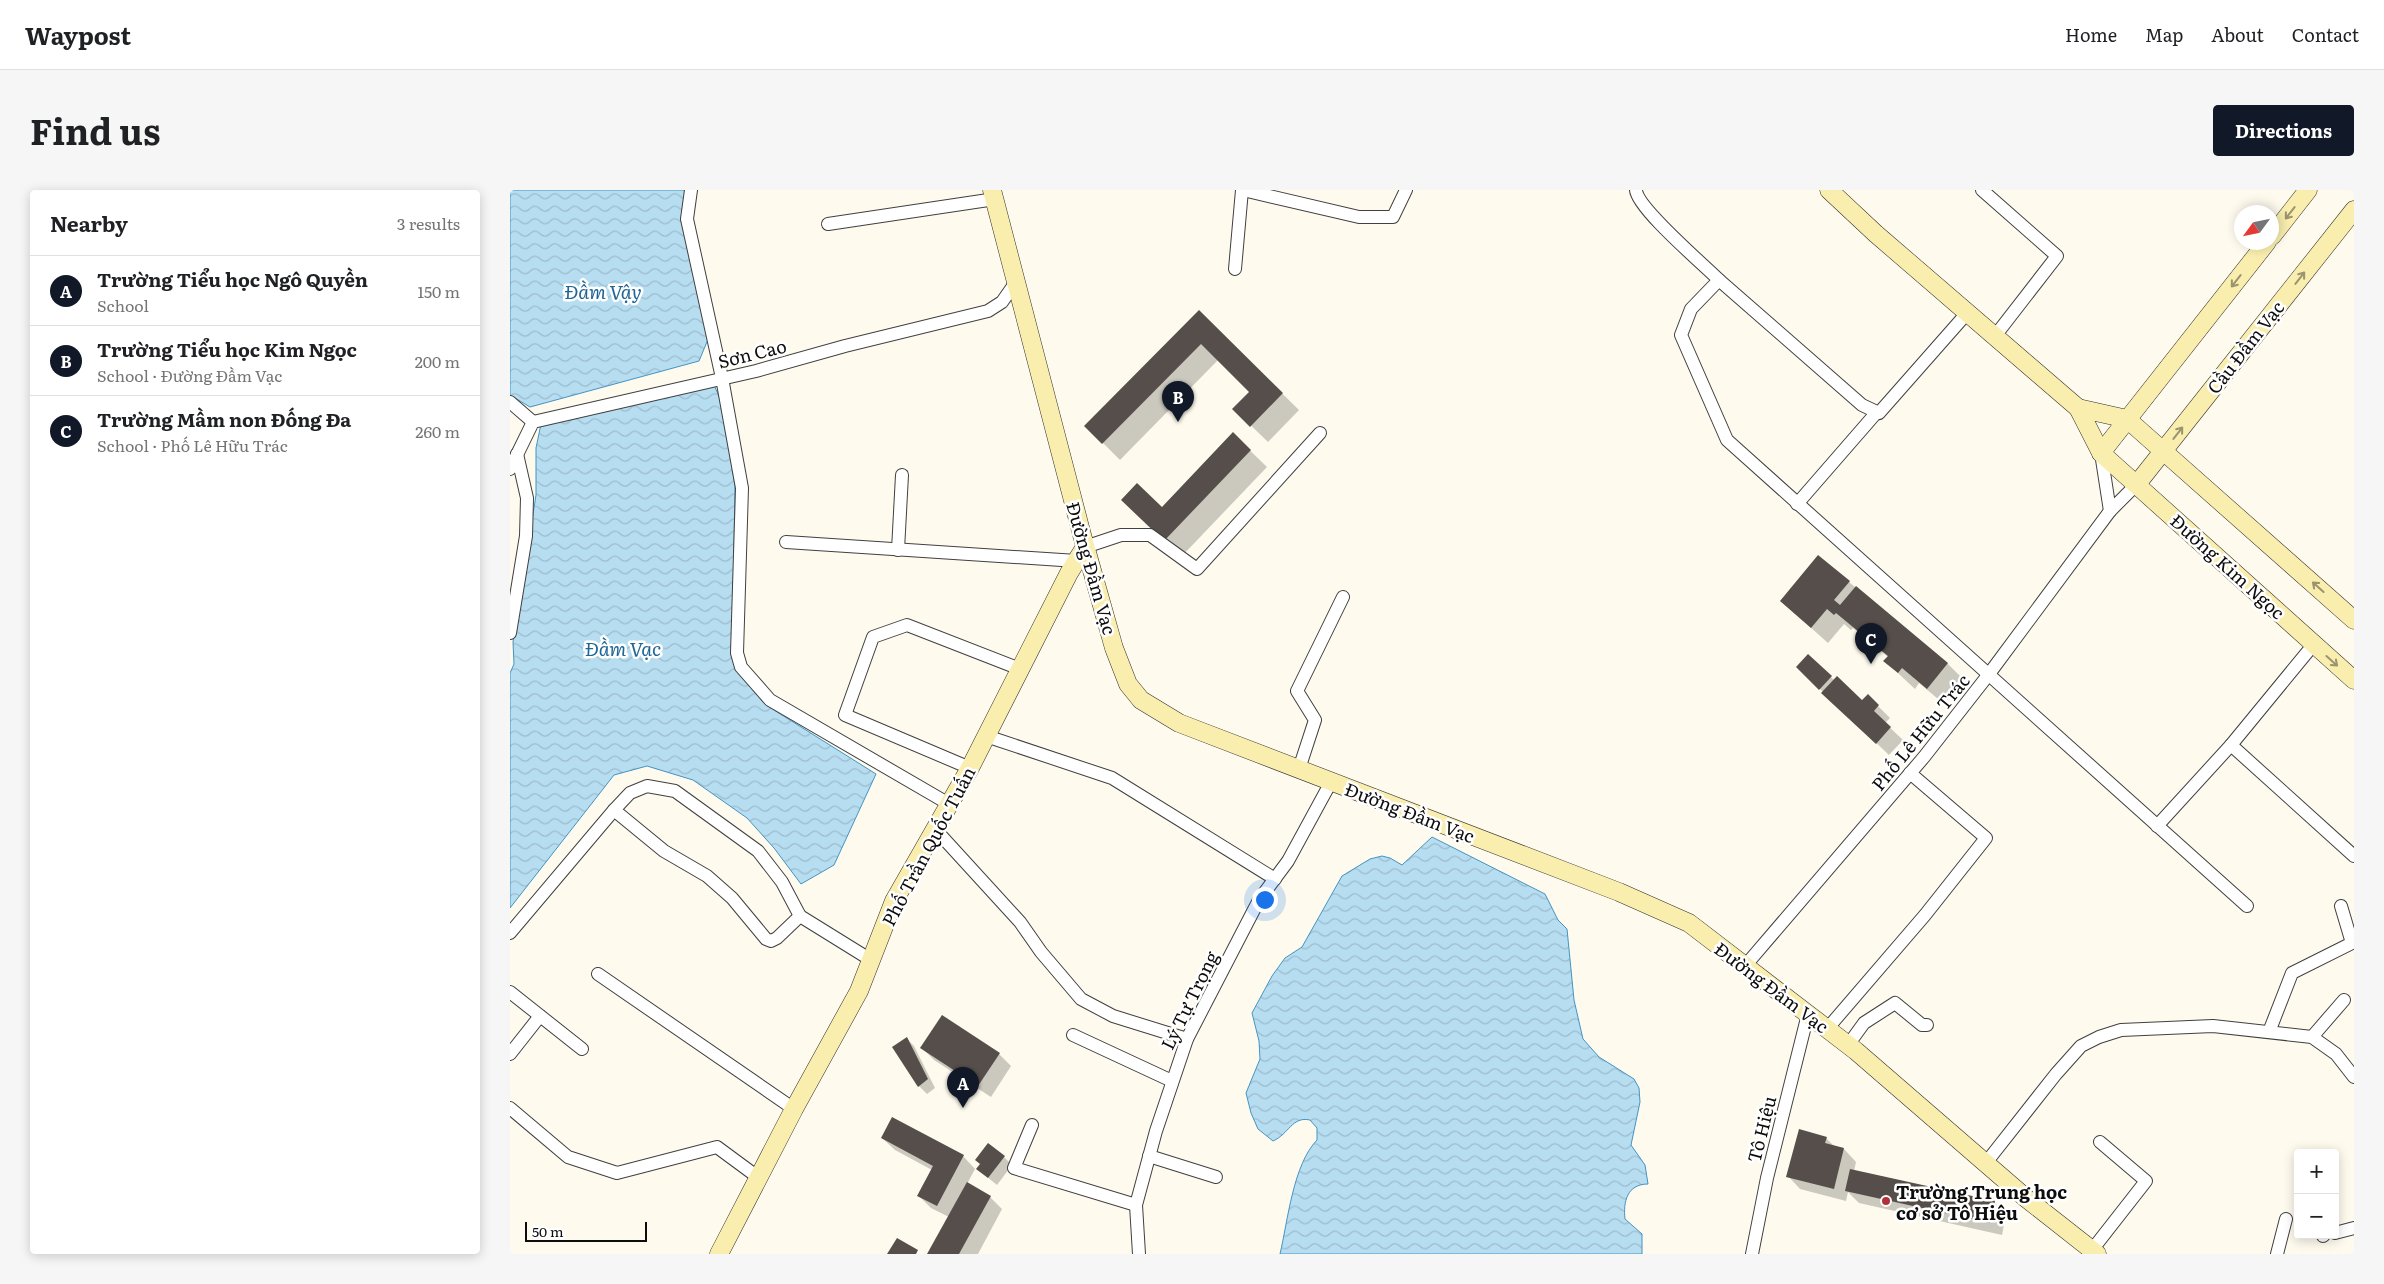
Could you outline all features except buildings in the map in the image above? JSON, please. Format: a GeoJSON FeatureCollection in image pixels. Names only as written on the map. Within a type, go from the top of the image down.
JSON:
{"type":"FeatureCollection","features":[{"type":"Feature","properties":{"kind":"street"},"geometry":{"type":"LineString","coordinates":[[691,190],[687,219],[722,378],[742,488],[737,653],[742,667],[770,700],[949,804]]}},
{"type":"Feature","properties":{"kind":"street"},"geometry":{"type":"LineString","coordinates":[[1235,269],[1243,190],[1359,217],[1392,216],[1406,190]]}},
{"type":"Feature","properties":{"kind":"street"},"geometry":{"type":"LineString","coordinates":[[1636,190],[1636,195],[1651,214],[1720,280],[1862,405],[1877,412]]}},
{"type":"Feature","properties":{"kind":"street"},"geometry":{"type":"LineString","coordinates":[[1829,190],[2078,408],[2101,453],[2110,510]]}},
{"type":"Feature","properties":{"kind":"street"},"geometry":{"type":"LineString","coordinates":[[1982,190],[2057,256],[1995,336]]}},
{"type":"Feature","properties":{"kind":"street"},"geometry":{"type":"LineString","coordinates":[[2279,227],[2308,190]]}},
{"type":"Feature","properties":{"kind":"street"},"geometry":{"type":"LineString","coordinates":[[828,224],[993,194]]}},
{"type":"Feature","properties":{"kind":"street","name":"Đường Đầm Vạc"},"geometry":{"type":"LineString","coordinates":[[993,194],[1081,554],[1128,684],[1141,700],[1179,723],[1628,896],[1689,923],[1848,1045],[2027,1200],[2094,1252]]}},
{"type":"Feature","properties":{"kind":"street","name":"Cầu Đầm Vạc"},"geometry":{"type":"LineString","coordinates":[[2136,484],[2354,210]]}},
{"type":"Feature","properties":{"kind":"street"},"geometry":{"type":"LineString","coordinates":[[2101,453],[2261,250]]}},
{"type":"Feature","properties":{"kind":"street"},"geometry":{"type":"LineString","coordinates":[[1720,280],[1691,309],[1680,335],[1727,440],[2247,906]]}},
{"type":"Feature","properties":{"kind":"street","name":"Sơn Cao"},"geometry":{"type":"LineString","coordinates":[[533,422],[722,378],[988,311],[1002,302],[1016,282]]}},
{"type":"Feature","properties":{"kind":"street"},"geometry":{"type":"LineString","coordinates":[[1797,504],[1877,412],[1879,413],[1892,400],[1968,312]]}},
{"type":"Feature","properties":{"kind":"street"},"geometry":{"type":"LineString","coordinates":[[510,402],[533,422],[510,468]]}},
{"type":"Feature","properties":{"kind":"street"},"geometry":{"type":"LineString","coordinates":[[2078,408],[2127,419],[2354,620]]}},
{"type":"Feature","properties":{"kind":"street"},"geometry":{"type":"LineString","coordinates":[[786,542],[898,550],[1081,554],[1121,535],[1150,535],[1197,569],[1320,433]]}},
{"type":"Feature","properties":{"kind":"street","name":"Đường Kim Ngọc"},"geometry":{"type":"LineString","coordinates":[[2101,453],[2354,680]]}},
{"type":"Feature","properties":{"kind":"street"},"geometry":{"type":"LineString","coordinates":[[510,633],[526,536],[527,498],[518,454]]}},
{"type":"Feature","properties":{"kind":"street"},"geometry":{"type":"LineString","coordinates":[[898,550],[902,475]]}},
{"type":"Feature","properties":{"kind":"street","name":"Phố Lê Hữu Trác"},"geometry":{"type":"LineString","coordinates":[[1745,966],[1910,773],[1989,674],[2110,510],[2136,484]]}},
{"type":"Feature","properties":{"kind":"street","name":"Phố Trần Quốc Tuấn"},"geometry":{"type":"LineString","coordinates":[[719,1254],[794,1109],[859,991],[894,901],[970,768],[1081,554]]}},
{"type":"Feature","properties":{"kind":"street"},"geometry":{"type":"LineString","coordinates":[[1300,770],[1315,720],[1297,691],[1343,597]]}},
{"type":"Feature","properties":{"kind":"street"},"geometry":{"type":"LineString","coordinates":[[970,768],[845,715],[873,637],[907,625],[1020,669]]}},
{"type":"Feature","properties":{"kind":"street"},"geometry":{"type":"LineString","coordinates":[[2156,826],[2231,745],[2314,644]]}},
{"type":"Feature","properties":{"kind":"street"},"geometry":{"type":"LineString","coordinates":[[986,736],[1112,778],[1274,879]]}},
{"type":"Feature","properties":{"kind":"street"},"geometry":{"type":"LineString","coordinates":[[2231,745],[2354,856]]}},
{"type":"Feature","properties":{"kind":"street"},"geometry":{"type":"LineString","coordinates":[[1827,1028],[1925,915],[1986,838],[1910,773]]}},
{"type":"Feature","properties":{"kind":"street","name":"Lý Tự Trọng"},"geometry":{"type":"LineString","coordinates":[[1139,1254],[1136,1205],[1172,1081],[1187,1039],[1259,900],[1288,860],[1331,782]]}},
{"type":"Feature","properties":{"kind":"street"},"geometry":{"type":"LineString","coordinates":[[510,933],[614,810],[630,793],[647,786],[675,791],[758,852],[782,882],[800,916],[871,960]]}},
{"type":"Feature","properties":{"kind":"street"},"geometry":{"type":"LineString","coordinates":[[614,810],[664,851],[706,876],[732,898],[766,939],[771,941],[777,938],[800,916]]}},
{"type":"Feature","properties":{"kind":"street"},"geometry":{"type":"LineString","coordinates":[[935,829],[1020,922],[1041,952],[1080,999],[1113,1016],[1187,1039]]}},
{"type":"Feature","properties":{"kind":"street"},"geometry":{"type":"LineString","coordinates":[[2269,1032],[2292,973],[2352,943],[2341,906]]}},
{"type":"Feature","properties":{"kind":"street"},"geometry":{"type":"LineString","coordinates":[[598,974],[794,1109]]}},
{"type":"Feature","properties":{"kind":"street"},"geometry":{"type":"LineString","coordinates":[[510,992],[582,1049]]}},
{"type":"Feature","properties":{"kind":"street"},"geometry":{"type":"LineString","coordinates":[[2312,1037],[2344,1000]]}},
{"type":"Feature","properties":{"kind":"street"},"geometry":{"type":"LineString","coordinates":[[1848,1045],[1864,1023],[1895,1003],[1922,1025],[1927,1025]]}},
{"type":"Feature","properties":{"kind":"street","name":"Tô Hiệu"},"geometry":{"type":"LineString","coordinates":[[1752,1254],[1767,1178],[1808,1014]]}},
{"type":"Feature","properties":{"kind":"street"},"geometry":{"type":"LineString","coordinates":[[510,1054],[540,1016]]}},
{"type":"Feature","properties":{"kind":"street"},"geometry":{"type":"LineString","coordinates":[[1985,1164],[2056,1074],[2082,1046],[2099,1037],[2121,1030],[2213,1026],[2312,1037],[2336,1054],[2354,1077]]}},
{"type":"Feature","properties":{"kind":"street"},"geometry":{"type":"LineString","coordinates":[[1073,1035],[1172,1081]]}},
{"type":"Feature","properties":{"kind":"street"},"geometry":{"type":"LineString","coordinates":[[510,1108],[568,1157],[617,1173],[717,1147],[758,1178]]}},
{"type":"Feature","properties":{"kind":"street"},"geometry":{"type":"LineString","coordinates":[[1032,1125],[1014,1168],[1136,1205]]}},
{"type":"Feature","properties":{"kind":"street"},"geometry":{"type":"LineString","coordinates":[[2094,1252],[2146,1181],[2100,1142]]}},
{"type":"Feature","properties":{"kind":"street"},"geometry":{"type":"LineString","coordinates":[[1149,1156],[1216,1177]]}},
{"type":"Feature","properties":{"kind":"street"},"geometry":{"type":"LineString","coordinates":[[2277,1254],[2286,1219]]}},
{"type":"Feature","properties":{"kind":"street"},"geometry":{"type":"LineString","coordinates":[[2339,1232],[2354,1228]]}},
{"type":"Feature","properties":{"kind":"water","name":"Đầm Vậy"},"geometry":{"type":"Polygon","coordinates":[[[510,190],[687,190],[709,337],[699,361],[530,407],[510,395],[510,190]]]}},
{"type":"Feature","properties":{"kind":"water","name":"Đầm Vạc"},"geometry":{"type":"Polygon","coordinates":[[[714,385],[722,403],[735,486],[732,658],[742,677],[766,705],[876,774],[834,865],[801,884],[774,848],[747,818],[693,780],[647,766],[614,775],[510,908],[510,673],[514,664],[513,642],[536,495],[536,448],[541,424],[714,385]]]}},
{"type":"Feature","properties":{"kind":"water"},"geometry":{"type":"Polygon","coordinates":[[[1432,837],[1545,894],[1558,920],[1567,929],[1574,1000],[1583,1039],[1599,1057],[1634,1079],[1639,1088],[1640,1102],[1631,1145],[1645,1165],[1648,1184],[1635,1187],[1628,1195],[1625,1206],[1625,1219],[1642,1234],[1642,1254],[1280,1254],[1292,1194],[1302,1164],[1317,1140],[1317,1128],[1310,1120],[1304,1119],[1295,1123],[1273,1141],[1258,1129],[1251,1113],[1246,1093],[1260,1059],[1259,1041],[1252,1013],[1272,976],[1285,958],[1302,947],[1342,876],[1370,859],[1382,856],[1402,865],[1432,837]]]}},
{"type":"Feature","properties":{"kind":"place","name":"Trường Tiểu học Kim Ngọc"},"geometry":{"type":"Point","coordinates":[1178,422]}},
{"type":"Feature","properties":{"kind":"place","name":"Trường Mầm non Đống Đa"},"geometry":{"type":"Point","coordinates":[1871,664]}},
{"type":"Feature","properties":{"kind":"place","name":"Trường Tiểu học Ngô Quyền"},"geometry":{"type":"Point","coordinates":[963,1108]}},
{"type":"Feature","properties":{"kind":"place","name":"Trường Trung học cơ sở Tô Hiệu"},"geometry":{"type":"Point","coordinates":[1886,1201]}}]}
